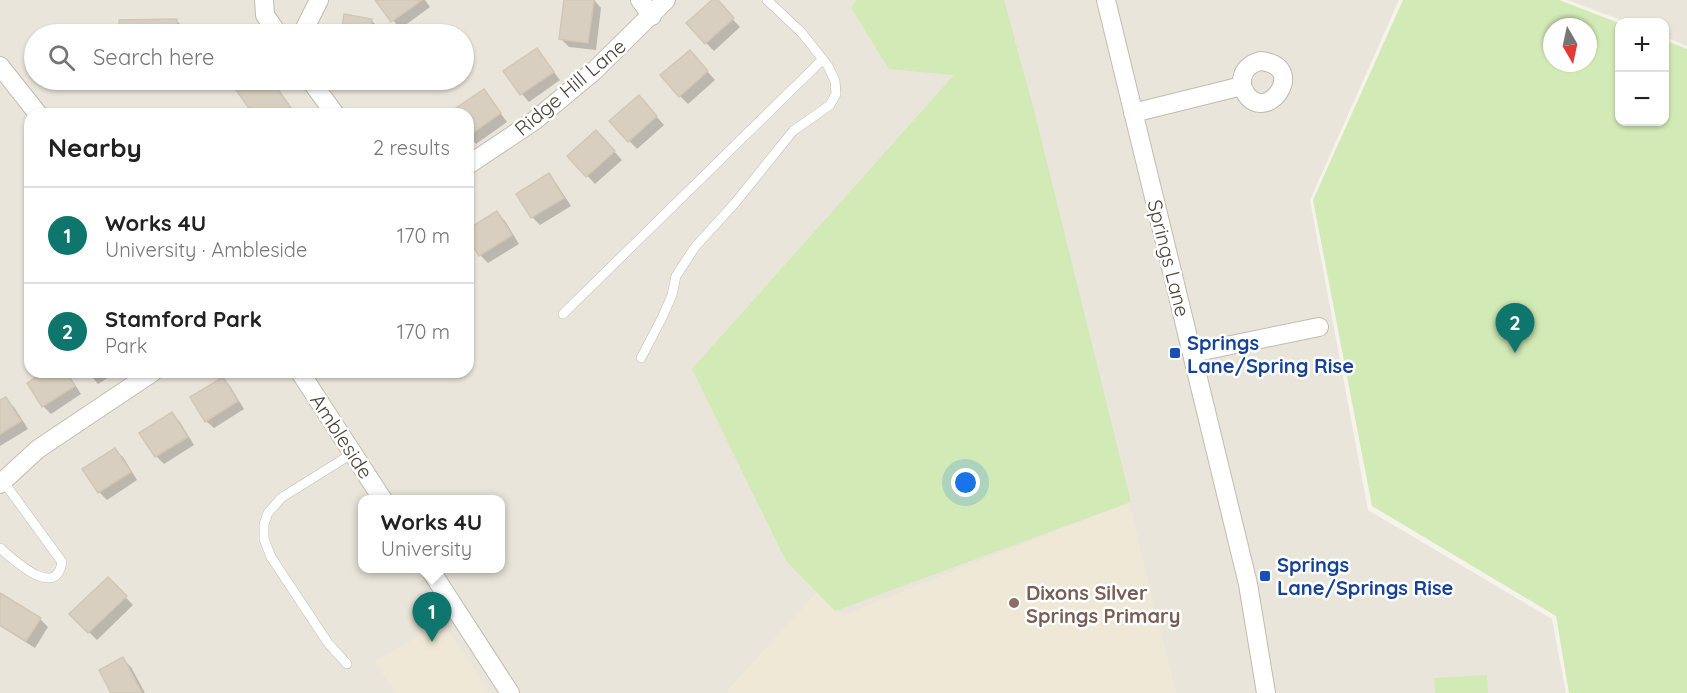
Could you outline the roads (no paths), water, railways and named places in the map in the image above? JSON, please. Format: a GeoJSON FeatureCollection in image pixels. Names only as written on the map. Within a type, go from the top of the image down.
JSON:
{"type":"FeatureCollection","features":[{"type":"Feature","properties":{"kind":"street"},"geometry":{"type":"LineString","coordinates":[[264,0],[266,15],[272,24]]}},
{"type":"Feature","properties":{"kind":"street"},"geometry":{"type":"LineString","coordinates":[[307,24],[319,0]]}},
{"type":"Feature","properties":{"kind":"street"},"geometry":{"type":"LineString","coordinates":[[640,0],[652,16]]}},
{"type":"Feature","properties":{"kind":"street","name":"Ridge Hill Lane"},"geometry":{"type":"LineString","coordinates":[[474,161],[534,121],[594,71],[666,0]]}},
{"type":"Feature","properties":{"kind":"street","name":"Springs Lane"},"geometry":{"type":"LineString","coordinates":[[1106,0],[1248,584],[1266,693]]}},
{"type":"Feature","properties":{"kind":"street"},"geometry":{"type":"LineString","coordinates":[[0,66],[33,108]]}},
{"type":"Feature","properties":{"kind":"street"},"geometry":{"type":"LineString","coordinates":[[1133,113],[1242,86]]}},
{"type":"Feature","properties":{"kind":"street"},"geometry":{"type":"LineString","coordinates":[[317,90],[331,108]]}},
{"type":"Feature","properties":{"kind":"street"},"geometry":{"type":"LineString","coordinates":[[1192,352],[1319,327]]}},
{"type":"Feature","properties":{"kind":"street"},"geometry":{"type":"LineString","coordinates":[[1,482],[38,449],[144,378]]}},
{"type":"Feature","properties":{"kind":"street","name":"Ambleside"},"geometry":{"type":"LineString","coordinates":[[304,378],[380,495]]}},
{"type":"Feature","properties":{"kind":"street"},"geometry":{"type":"LineString","coordinates":[[432,573],[510,693]]}},
{"type":"Feature","properties":{"kind":"lane"},"geometry":{"type":"LineString","coordinates":[[641,358],[672,295],[676,276],[695,247],[735,203],[793,131],[830,105],[836,94],[835,81],[823,59],[802,33],[767,0]]}},
{"type":"Feature","properties":{"kind":"lane"},"geometry":{"type":"LineString","coordinates":[[563,314],[823,59]]}},
{"type":"Feature","properties":{"kind":"lane"},"geometry":{"type":"LineString","coordinates":[[347,664],[328,643],[271,557],[264,539],[264,524],[268,513],[281,498],[353,453]]}},
{"type":"Feature","properties":{"kind":"lane"},"geometry":{"type":"LineString","coordinates":[[0,548],[33,575],[45,578],[55,575],[61,569],[62,562],[1,482]]}},
{"type":"Feature","properties":{"kind":"place","name":"Springs Lane/Spring Rise"},"geometry":{"type":"Point","coordinates":[1175,353]}},
{"type":"Feature","properties":{"kind":"place","name":"Stamford Park"},"geometry":{"type":"Point","coordinates":[1515,353]}},
{"type":"Feature","properties":{"kind":"place","name":"Springs Lane/Springs Rise"},"geometry":{"type":"Point","coordinates":[1265,576]}},
{"type":"Feature","properties":{"kind":"place","name":"Dixons Silver Springs Primary"},"geometry":{"type":"Point","coordinates":[1014,603]}},
{"type":"Feature","properties":{"kind":"place","name":"Works 4U"},"geometry":{"type":"Point","coordinates":[432,642]}}]}
